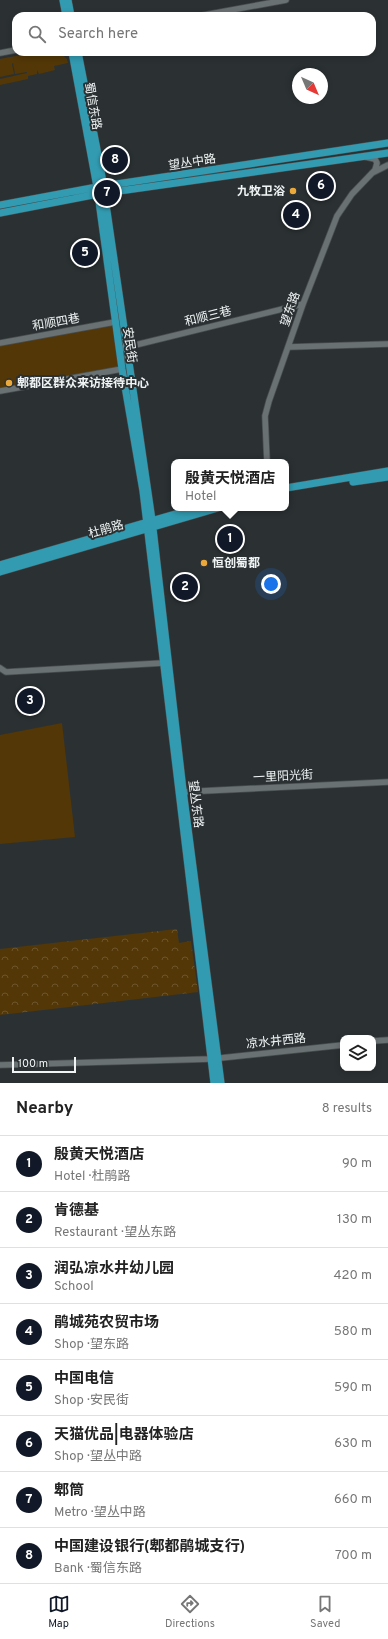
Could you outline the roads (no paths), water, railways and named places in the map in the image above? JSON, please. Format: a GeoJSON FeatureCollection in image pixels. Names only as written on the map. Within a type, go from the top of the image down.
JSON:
{"type":"FeatureCollection","features":[{"type":"Feature","properties":{"kind":"main road"},"geometry":{"type":"LineString","coordinates":[[63,0],[65,12]]}},
{"type":"Feature","properties":{"kind":"main road"},"geometry":{"type":"LineString","coordinates":[[68,0],[70,12]]}},
{"type":"Feature","properties":{"kind":"main road","name":"蜀信东路"},"geometry":{"type":"LineString","coordinates":[[73,56],[101,190]]}},
{"type":"Feature","properties":{"kind":"main road","name":"蜀信东路"},"geometry":{"type":"LineString","coordinates":[[79,56],[101,190]]}},
{"type":"Feature","properties":{"kind":"main road","name":"望丛中路"},"geometry":{"type":"LineString","coordinates":[[0,205],[388,143]]}},
{"type":"Feature","properties":{"kind":"main road","name":"望丛中路"},"geometry":{"type":"LineString","coordinates":[[0,213],[101,190],[388,153]]}},
{"type":"Feature","properties":{"kind":"main road","name":"安民街"},"geometry":{"type":"LineString","coordinates":[[101,190],[115,322],[123,348],[122,369],[150,524]]}},
{"type":"Feature","properties":{"kind":"main road","name":"安民街"},"geometry":{"type":"LineString","coordinates":[[101,190],[150,524]]}},
{"type":"Feature","properties":{"kind":"main road"},"geometry":{"type":"LineString","coordinates":[[289,488],[388,471]]}},
{"type":"Feature","properties":{"kind":"main road"},"geometry":{"type":"LineString","coordinates":[[289,492],[388,477]]}},
{"type":"Feature","properties":{"kind":"main road","name":"杜鹃路"},"geometry":{"type":"LineString","coordinates":[[0,572],[187,511]]}},
{"type":"Feature","properties":{"kind":"main road","name":"杜鹃路"},"geometry":{"type":"LineString","coordinates":[[0,565],[150,524],[205,511]]}},
{"type":"Feature","properties":{"kind":"main road","name":"望丛东路"},"geometry":{"type":"LineString","coordinates":[[150,524],[163,664],[181,792]]}},
{"type":"Feature","properties":{"kind":"main road","name":"望丛东路"},"geometry":{"type":"LineString","coordinates":[[150,524],[181,792],[215,1058],[221,1083]]}},
{"type":"Feature","properties":{"kind":"main road","name":"望丛东路"},"geometry":{"type":"LineString","coordinates":[[214,1083],[215,1058]]}},
{"type":"Feature","properties":{"kind":"street"},"geometry":{"type":"LineString","coordinates":[[220,12],[282,0]]}},
{"type":"Feature","properties":{"kind":"street"},"geometry":{"type":"LineString","coordinates":[[0,53],[12,51]]}},
{"type":"Feature","properties":{"kind":"street","name":"望东路"},"geometry":{"type":"LineString","coordinates":[[267,459],[265,416],[303,304],[337,216],[352,194],[375,170],[377,163],[375,159],[366,157]]}},
{"type":"Feature","properties":{"kind":"street","name":"望东路"},"geometry":{"type":"LineString","coordinates":[[369,175],[388,165]]}},
{"type":"Feature","properties":{"kind":"street","name":"和顺三巷"},"geometry":{"type":"LineString","coordinates":[[123,348],[303,304]]}},
{"type":"Feature","properties":{"kind":"street","name":"和顺四巷"},"geometry":{"type":"LineString","coordinates":[[0,343],[115,322]]}},
{"type":"Feature","properties":{"kind":"street"},"geometry":{"type":"LineString","coordinates":[[289,347],[388,344]]}},
{"type":"Feature","properties":{"kind":"street"},"geometry":{"type":"LineString","coordinates":[[0,391],[122,369]]}},
{"type":"Feature","properties":{"kind":"street"},"geometry":{"type":"LineString","coordinates":[[0,668],[6,672],[163,664]]}},
{"type":"Feature","properties":{"kind":"street","name":"一里阳光街"},"geometry":{"type":"LineString","coordinates":[[181,792],[388,782]]}},
{"type":"Feature","properties":{"kind":"street"},"geometry":{"type":"LineString","coordinates":[[376,1042],[388,1040]]}},
{"type":"Feature","properties":{"kind":"street","name":"凉水井西路"},"geometry":{"type":"LineString","coordinates":[[0,1065],[215,1058],[340,1045]]}},
{"type":"Feature","properties":{"kind":"place","name":"中国建设银行(郫都鹃城支行)"},"geometry":{"type":"Point","coordinates":[115,160]}},
{"type":"Feature","properties":{"kind":"place","name":"天猫优品|电器体验店"},"geometry":{"type":"Point","coordinates":[321,186]}},
{"type":"Feature","properties":{"kind":"place","name":"九牧卫浴"},"geometry":{"type":"Point","coordinates":[293,191]}},
{"type":"Feature","properties":{"kind":"place","name":"郫筒"},"geometry":{"type":"Point","coordinates":[107,193]}},
{"type":"Feature","properties":{"kind":"place","name":"鹃城苑农贸市场"},"geometry":{"type":"Point","coordinates":[296,215]}},
{"type":"Feature","properties":{"kind":"place","name":"中国电信"},"geometry":{"type":"Point","coordinates":[85,253]}},
{"type":"Feature","properties":{"kind":"place","name":"郫都区群众来访接待中心"},"geometry":{"type":"Point","coordinates":[9,383]}},
{"type":"Feature","properties":{"kind":"place","name":"殷黄天悦酒店"},"geometry":{"type":"Point","coordinates":[230,539]}},
{"type":"Feature","properties":{"kind":"place","name":"恒创蜀都"},"geometry":{"type":"Point","coordinates":[204,563]}},
{"type":"Feature","properties":{"kind":"place","name":"肯德基"},"geometry":{"type":"Point","coordinates":[185,587]}},
{"type":"Feature","properties":{"kind":"place","name":"润弘凉水井幼儿园"},"geometry":{"type":"Point","coordinates":[30,701]}}]}
